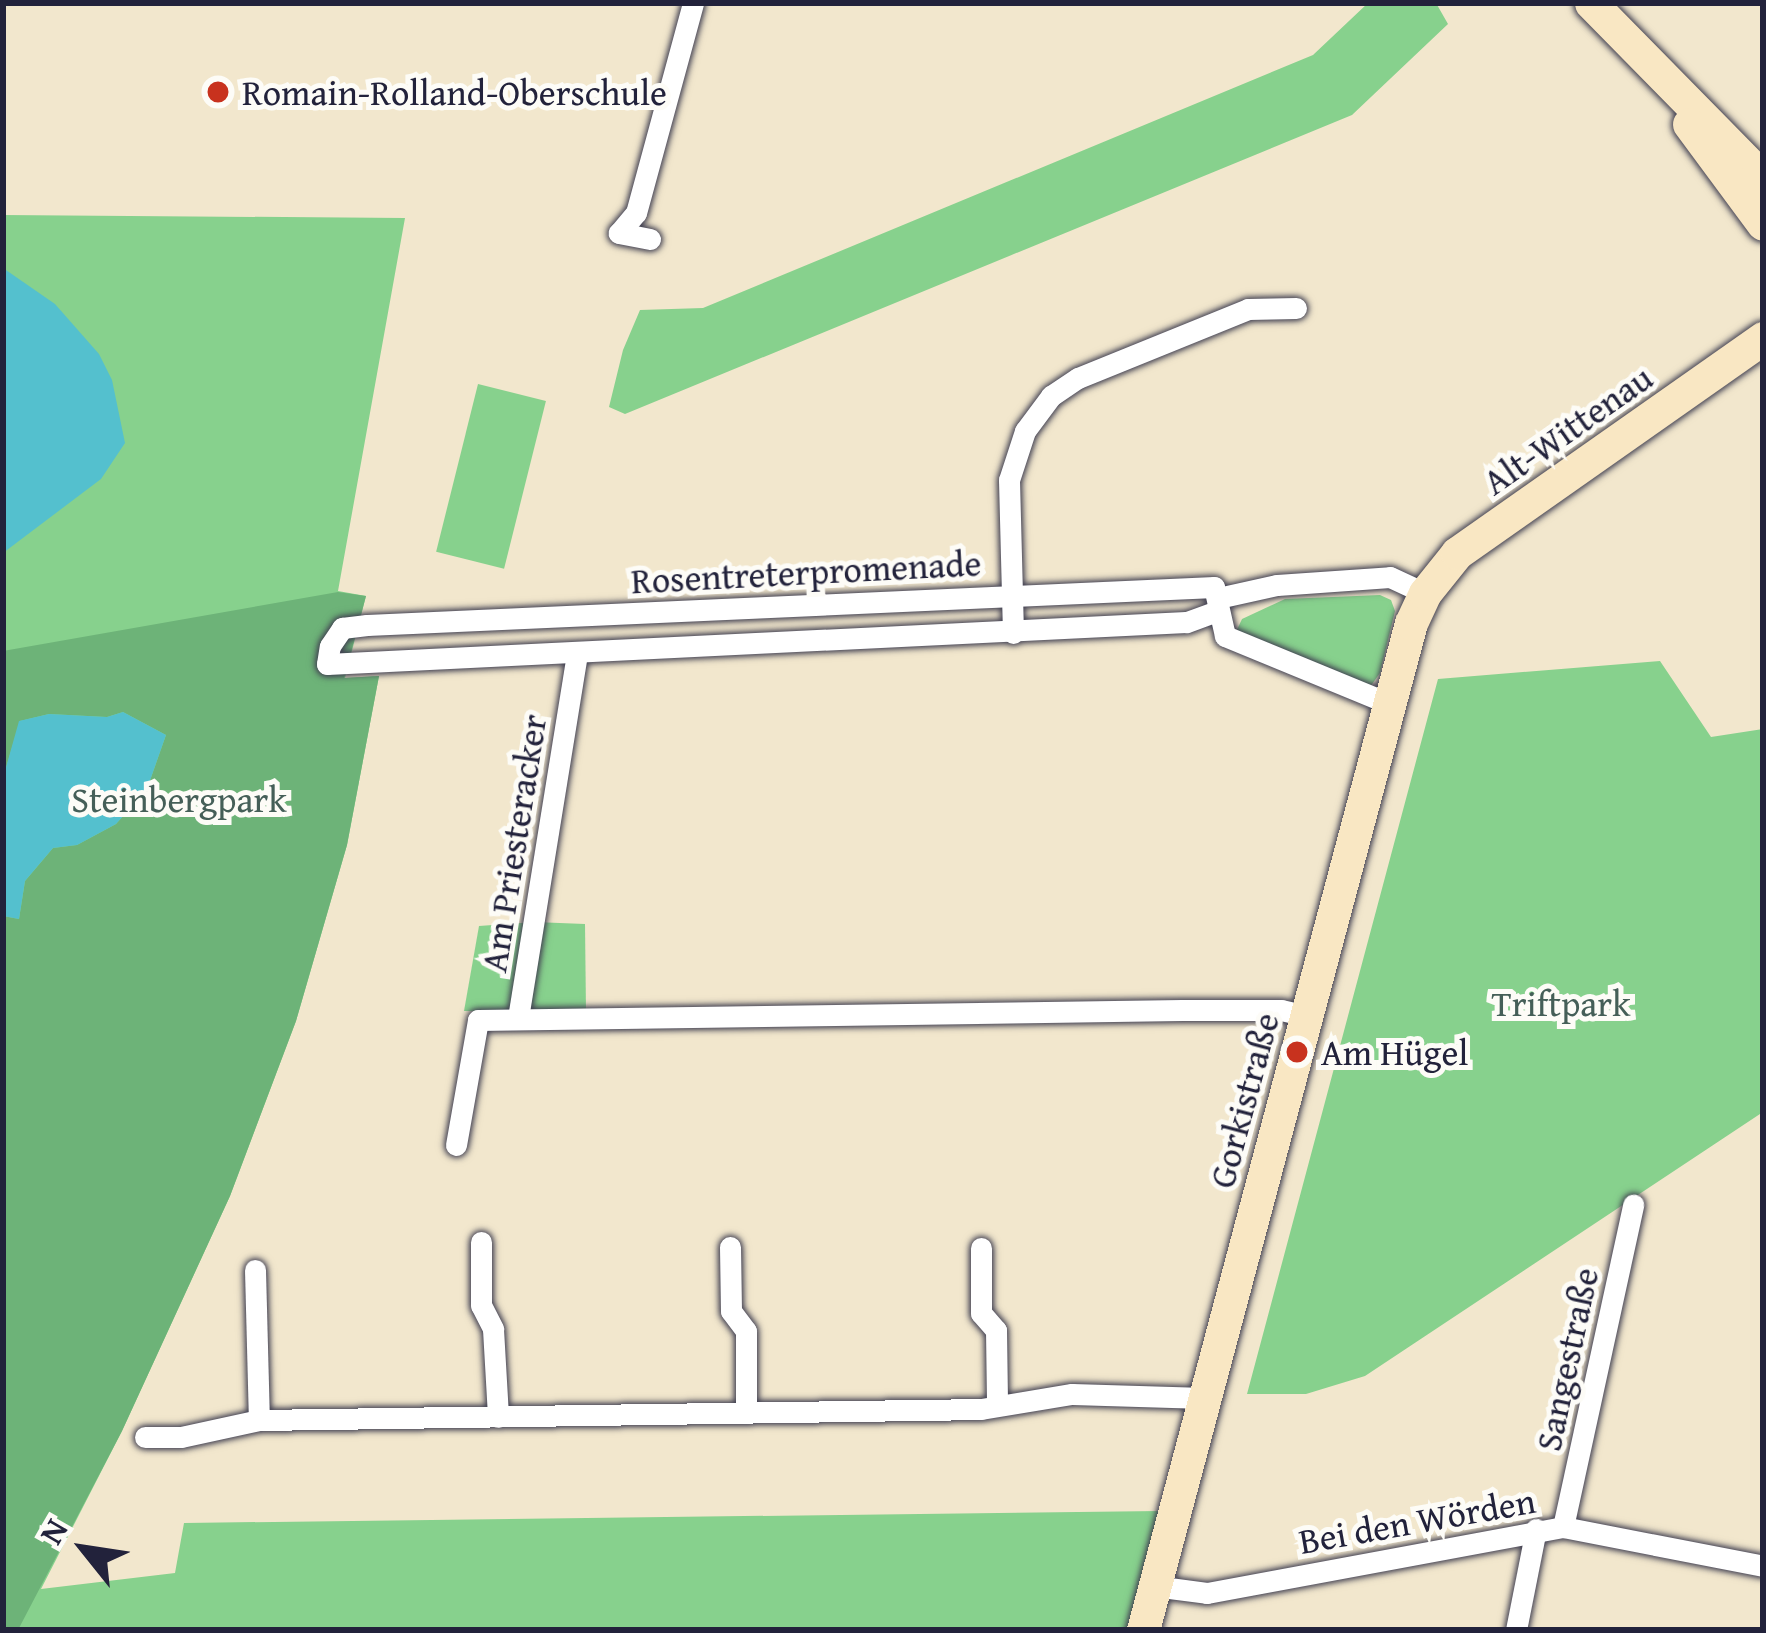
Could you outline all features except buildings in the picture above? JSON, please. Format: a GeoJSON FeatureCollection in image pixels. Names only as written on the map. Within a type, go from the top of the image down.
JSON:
{"type":"FeatureCollection","features":[{"type":"Feature","properties":{"kind":"main road"},"geometry":{"type":"LineString","coordinates":[[1591,3],[1763,178]]}},
{"type":"Feature","properties":{"kind":"main road"},"geometry":{"type":"LineString","coordinates":[[1641,57],[1763,224]]}},
{"type":"Feature","properties":{"kind":"main road","name":"Alt-Wittenau"},"geometry":{"type":"LineString","coordinates":[[1425,593],[1456,553],[1763,338]]}},
{"type":"Feature","properties":{"kind":"main road","name":"Gorkistraße"},"geometry":{"type":"LineString","coordinates":[[1143,1630],[1411,623],[1425,593]]}},
{"type":"Feature","properties":{"kind":"street"},"geometry":{"type":"LineString","coordinates":[[650,239],[620,232],[636,213],[694,3]]}},
{"type":"Feature","properties":{"kind":"street","name":"Rosentreterpromenade"},"geometry":{"type":"LineString","coordinates":[[1012,633],[1009,480],[1025,431],[1052,396],[1078,379],[1248,309],[1296,308]]}},
{"type":"Feature","properties":{"kind":"street","name":"Rosentreterpromenade"},"geometry":{"type":"LineString","coordinates":[[1217,604],[1214,587],[1186,586],[342,628],[330,646],[327,664],[1186,622],[1217,604],[1277,585],[1390,577],[1425,593]]}},
{"type":"Feature","properties":{"kind":"street"},"geometry":{"type":"LineString","coordinates":[[1217,604],[1225,636],[1390,704]]}},
{"type":"Feature","properties":{"kind":"street","name":"Rosentreterpromenade"},"geometry":{"type":"LineString","coordinates":[[605,615],[607,652]]}},
{"type":"Feature","properties":{"kind":"street","name":"Am Priesteracker"},"geometry":{"type":"LineString","coordinates":[[456,1145],[478,1019],[518,1018],[577,655]]}},
{"type":"Feature","properties":{"kind":"street"},"geometry":{"type":"LineString","coordinates":[[518,1018],[1181,1010],[1281,1010],[1306,1016]]}},
{"type":"Feature","properties":{"kind":"street","name":"Sangestraße"},"geometry":{"type":"LineString","coordinates":[[1563,1527],[1633,1204]]}},
{"type":"Feature","properties":{"kind":"street"},"geometry":{"type":"LineString","coordinates":[[481,1242],[481,1305],[493,1329],[498,1417]]}},
{"type":"Feature","properties":{"kind":"street"},"geometry":{"type":"LineString","coordinates":[[730,1246],[731,1311],[746,1331],[746,1414]]}},
{"type":"Feature","properties":{"kind":"street"},"geometry":{"type":"LineString","coordinates":[[981,1248],[981,1313],[996,1330],[997,1405]]}},
{"type":"Feature","properties":{"kind":"street"},"geometry":{"type":"LineString","coordinates":[[255,1270],[259,1420]]}},
{"type":"Feature","properties":{"kind":"street"},"geometry":{"type":"LineString","coordinates":[[145,1437],[181,1437],[259,1420],[746,1414],[997,1405],[1072,1394],[1204,1398]]}},
{"type":"Feature","properties":{"kind":"street","name":"Bei den Wörden"},"geometry":{"type":"LineString","coordinates":[[1154,1586],[1207,1593],[1563,1527],[1763,1566]]}},
{"type":"Feature","properties":{"kind":"street"},"geometry":{"type":"LineString","coordinates":[[1516,1630],[1536,1529]]}},
{"type":"Feature","properties":{"kind":"green space"},"geometry":{"type":"Polygon","coordinates":[[[1368,3],[1436,3],[1448,24],[1352,115],[625,414],[609,407],[623,350],[640,310],[703,308],[1313,55],[1368,3]]]}},
{"type":"Feature","properties":{"kind":"green space"},"geometry":{"type":"Polygon","coordinates":[[[3,215],[405,218],[338,591],[366,596],[345,678],[379,676],[347,845],[296,1021],[230,1196],[122,1431],[41,1589],[175,1573],[184,1523],[1160,1511],[1127,1630],[3,1630],[3,215]]]}},
{"type":"Feature","properties":{"kind":"green space"},"geometry":{"type":"Polygon","coordinates":[[[478,384],[546,401],[504,569],[436,552],[478,384]]]}},
{"type":"Feature","properties":{"kind":"green space","name":"Steinbergpark"},"geometry":{"type":"Polygon","coordinates":[[[338,592],[366,596],[344,678],[379,676],[347,845],[296,1021],[230,1196],[122,1431],[18,1630],[3,1630],[3,916],[19,919],[25,881],[53,848],[77,845],[116,824],[147,789],[166,735],[123,712],[107,717],[49,714],[20,721],[3,778],[3,651],[338,592]]]}},
{"type":"Feature","properties":{"kind":"green space"},"geometry":{"type":"Polygon","coordinates":[[[1380,595],[1391,600],[1395,611],[1380,673],[1370,687],[1236,632],[1242,619],[1285,599],[1380,595]]]}},
{"type":"Feature","properties":{"kind":"green space","name":"Triftpark"},"geometry":{"type":"Polygon","coordinates":[[[1660,661],[1711,737],[1763,729],[1763,1112],[1365,1376],[1306,1394],[1247,1394],[1438,679],[1660,661]]]}},
{"type":"Feature","properties":{"kind":"green space"},"geometry":{"type":"Polygon","coordinates":[[[585,924],[586,1013],[464,1011],[479,926],[585,924]]]}},
{"type":"Feature","properties":{"kind":"water"},"geometry":{"type":"Polygon","coordinates":[[[3,268],[55,304],[99,354],[112,380],[125,443],[101,479],[3,553],[3,268]]]}},
{"type":"Feature","properties":{"kind":"water"},"geometry":{"type":"Polygon","coordinates":[[[123,712],[166,735],[147,789],[116,824],[77,845],[53,848],[25,881],[19,919],[3,916],[3,778],[19,721],[49,714],[107,717],[123,712]]]}},
{"type":"Feature","properties":{"kind":"place","name":"Romain-Rolland-Oberschule"},"geometry":{"type":"Point","coordinates":[218,92]}},
{"type":"Feature","properties":{"kind":"place","name":"Am Hügel"},"geometry":{"type":"Point","coordinates":[1297,1052]}}]}
